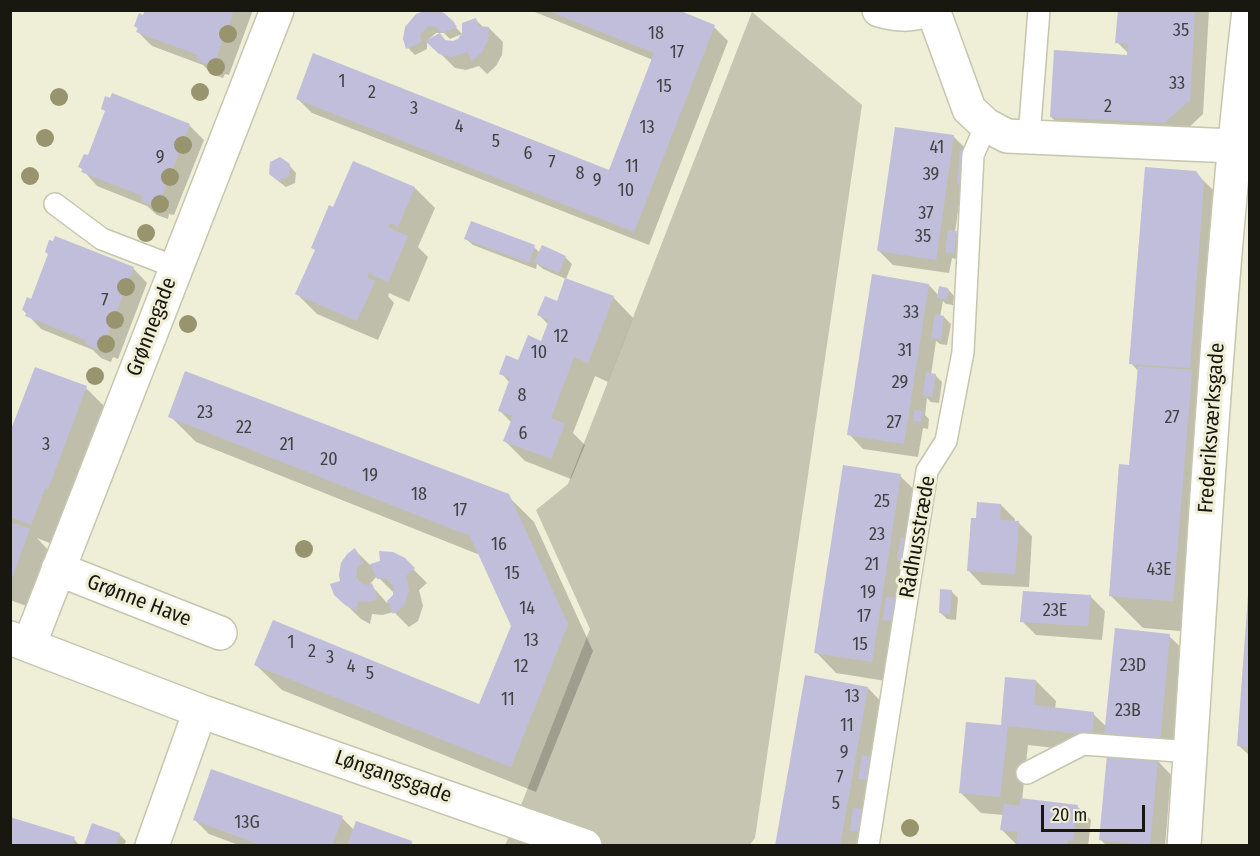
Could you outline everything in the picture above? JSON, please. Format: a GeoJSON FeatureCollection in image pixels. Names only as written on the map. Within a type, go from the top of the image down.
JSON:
{"type":"FeatureCollection","features":[{"type":"Feature","properties":{"kind":"street","name":"Grønnegade"},"geometry":{"type":"LineString","coordinates":[[20,641],[58,569],[277,10]]}},
{"type":"Feature","properties":{"kind":"street"},"geometry":{"type":"LineString","coordinates":[[879,10],[897,15],[915,15],[927,10]]}},
{"type":"Feature","properties":{"kind":"street"},"geometry":{"type":"LineString","coordinates":[[933,10],[969,109],[986,125],[1007,136],[1233,146]]}},
{"type":"Feature","properties":{"kind":"street","name":"Frederiksværksgade"},"geometry":{"type":"LineString","coordinates":[[1184,846],[1233,146],[1249,10]]}},
{"type":"Feature","properties":{"kind":"street","name":"Grønne Have"},"geometry":{"type":"LineString","coordinates":[[58,569],[220,633]]}},
{"type":"Feature","properties":{"kind":"street","name":"Løngangsgade"},"geometry":{"type":"LineString","coordinates":[[20,641],[200,711],[585,846]]}},
{"type":"Feature","properties":{"kind":"street"},"geometry":{"type":"LineString","coordinates":[[152,846],[200,711]]}},
{"type":"Feature","properties":{"kind":"lane"},"geometry":{"type":"LineString","coordinates":[[1029,136],[1039,10]]}},
{"type":"Feature","properties":{"kind":"lane","name":"Rådhusstræde"},"geometry":{"type":"LineString","coordinates":[[868,846],[927,471],[946,441],[963,352],[973,155],[986,125]]}},
{"type":"Feature","properties":{"kind":"lane"},"geometry":{"type":"LineString","coordinates":[[55,204],[102,239],[175,267]]}},
{"type":"Feature","properties":{"kind":"lane"},"geometry":{"type":"LineString","coordinates":[[1028,773],[1083,744],[1191,752]]}},
{"type":"Feature","properties":{"kind":"green space"},"geometry":{"type":"Polygon","coordinates":[[[752,12],[862,105],[755,838],[749,846],[505,846],[590,629],[536,510],[568,484],[752,12]]]}},
{"type":"Feature","properties":{"kind":"building"},"geometry":{"type":"Polygon","coordinates":[[[145,10],[234,10],[215,62],[211,61],[209,65],[196,60],[198,55],[136,32],[138,28],[134,26],[139,13],[143,15],[145,10]]]}},
{"type":"Feature","properties":{"kind":"building"},"geometry":{"type":"Polygon","coordinates":[[[437,10],[444,13],[457,27],[442,33],[436,27],[429,26],[420,34],[421,42],[406,49],[403,39],[405,27],[416,14],[437,10]]]}},
{"type":"Feature","properties":{"kind":"building"},"geometry":{"type":"Polygon","coordinates":[[[546,10],[678,10],[715,25],[634,232],[296,99],[313,53],[609,170],[654,53],[546,10]]]}},
{"type":"Feature","properties":{"kind":"building"},"geometry":{"type":"Polygon","coordinates":[[[1118,10],[1195,10],[1190,100],[1164,123],[1050,117],[1054,50],[1127,55],[1128,44],[1115,43],[1118,10]]]}},
{"type":"Feature","properties":{"kind":"building"},"geometry":{"type":"Polygon","coordinates":[[[476,18],[478,26],[489,27],[488,40],[482,52],[472,61],[467,52],[451,57],[439,54],[425,41],[440,33],[445,40],[458,39],[462,33],[462,23],[476,18]]]}},
{"type":"Feature","properties":{"kind":"building"},"geometry":{"type":"Polygon","coordinates":[[[112,93],[190,124],[160,202],[155,201],[154,206],[141,201],[143,196],[81,172],[83,169],[78,167],[84,154],[88,155],[105,111],[101,109],[105,96],[110,98],[112,93]]]}},
{"type":"Feature","properties":{"kind":"building"},"geometry":{"type":"Polygon","coordinates":[[[895,127],[954,135],[936,260],[877,251],[895,127]]]}},
{"type":"Feature","properties":{"kind":"building"},"geometry":{"type":"Polygon","coordinates":[[[960,150],[969,151],[966,185],[957,184],[960,150]]]}},
{"type":"Feature","properties":{"kind":"building"},"geometry":{"type":"Polygon","coordinates":[[[280,157],[290,164],[289,176],[278,181],[269,174],[270,162],[280,157]]]}},
{"type":"Feature","properties":{"kind":"building"},"geometry":{"type":"Polygon","coordinates":[[[353,161],[415,187],[398,227],[390,223],[388,227],[408,236],[388,282],[369,273],[367,278],[375,281],[357,321],[295,294],[315,250],[311,248],[329,205],[333,207],[353,161]]]}},
{"type":"Feature","properties":{"kind":"building"},"geometry":{"type":"Polygon","coordinates":[[[1145,167],[1196,171],[1204,182],[1190,368],[1129,364],[1145,167]]]}},
{"type":"Feature","properties":{"kind":"building"},"geometry":{"type":"Polygon","coordinates":[[[471,221],[535,245],[529,263],[464,239],[471,221]]]}},
{"type":"Feature","properties":{"kind":"building"},"geometry":{"type":"Polygon","coordinates":[[[948,230],[957,231],[954,253],[945,252],[948,230]]]}},
{"type":"Feature","properties":{"kind":"building"},"geometry":{"type":"Polygon","coordinates":[[[55,236],[134,267],[103,346],[99,344],[97,349],[85,344],[86,340],[25,316],[27,311],[22,310],[27,297],[31,299],[48,254],[45,252],[49,240],[53,241],[55,236]]]}},
{"type":"Feature","properties":{"kind":"building"},"geometry":{"type":"Polygon","coordinates":[[[542,245],[566,256],[559,273],[534,262],[542,245]]]}},
{"type":"Feature","properties":{"kind":"building"},"geometry":{"type":"Polygon","coordinates":[[[872,274],[929,284],[904,444],[847,435],[872,274]]]}},
{"type":"Feature","properties":{"kind":"building"},"geometry":{"type":"Polygon","coordinates":[[[565,278],[614,296],[588,363],[574,357],[551,418],[565,424],[551,459],[503,441],[513,416],[498,411],[510,378],[499,374],[506,355],[518,360],[528,335],[541,341],[549,320],[537,315],[545,296],[557,301],[565,278]]]}},
{"type":"Feature","properties":{"kind":"building"},"geometry":{"type":"Polygon","coordinates":[[[939,286],[948,288],[947,299],[937,298],[939,286]]]}},
{"type":"Feature","properties":{"kind":"building"},"geometry":{"type":"Polygon","coordinates":[[[935,314],[944,316],[941,339],[931,338],[935,314]]]}},
{"type":"Feature","properties":{"kind":"building"},"geometry":{"type":"Polygon","coordinates":[[[1138,366],[1192,370],[1173,601],[1109,596],[1119,464],[1129,465],[1138,366]]]}},
{"type":"Feature","properties":{"kind":"building"},"geometry":{"type":"Polygon","coordinates":[[[35,367],[87,386],[48,489],[45,488],[31,525],[10,517],[10,432],[35,367]]]}},
{"type":"Feature","properties":{"kind":"building"},"geometry":{"type":"Polygon","coordinates":[[[185,371],[509,494],[568,624],[511,767],[254,665],[273,620],[479,704],[511,626],[470,536],[168,417],[185,371]]]}},
{"type":"Feature","properties":{"kind":"building"},"geometry":{"type":"Polygon","coordinates":[[[926,372],[936,374],[932,397],[923,395],[926,372]]]}},
{"type":"Feature","properties":{"kind":"building"},"geometry":{"type":"Polygon","coordinates":[[[914,410],[923,411],[921,422],[913,421],[914,410]]]}},
{"type":"Feature","properties":{"kind":"building"},"geometry":{"type":"Polygon","coordinates":[[[843,465],[901,474],[872,662],[814,653],[843,465]]]}},
{"type":"Feature","properties":{"kind":"building"},"geometry":{"type":"Polygon","coordinates":[[[977,502],[1001,504],[1000,520],[1019,521],[1015,574],[967,571],[971,518],[976,518],[977,502]]]}},
{"type":"Feature","properties":{"kind":"building"},"geometry":{"type":"Polygon","coordinates":[[[10,522],[30,529],[11,580],[10,580],[10,522]]]}},
{"type":"Feature","properties":{"kind":"building"},"geometry":{"type":"Polygon","coordinates":[[[901,537],[910,538],[906,562],[897,560],[901,537]]]}},
{"type":"Feature","properties":{"kind":"building"},"geometry":{"type":"Polygon","coordinates":[[[355,548],[363,563],[357,568],[356,577],[362,584],[372,583],[378,599],[367,602],[358,601],[356,611],[334,595],[330,584],[340,581],[341,563],[355,548]]]}},
{"type":"Feature","properties":{"kind":"building"},"geometry":{"type":"Polygon","coordinates":[[[379,551],[393,552],[405,558],[415,568],[406,576],[409,591],[404,606],[393,614],[387,601],[393,595],[393,586],[386,578],[377,579],[370,564],[380,561],[379,551]]]}},
{"type":"Feature","properties":{"kind":"building"},"geometry":{"type":"Polygon","coordinates":[[[940,589],[952,590],[950,614],[939,613],[940,589]]]}},
{"type":"Feature","properties":{"kind":"building"},"geometry":{"type":"Polygon","coordinates":[[[1023,591],[1091,595],[1088,626],[1020,622],[1023,591]]]}},
{"type":"Feature","properties":{"kind":"building"},"geometry":{"type":"Polygon","coordinates":[[[1248,595],[1250,595],[1250,747],[1237,746],[1248,595]]]}},
{"type":"Feature","properties":{"kind":"building"},"geometry":{"type":"Polygon","coordinates":[[[886,597],[896,598],[892,621],[883,620],[886,597]]]}},
{"type":"Feature","properties":{"kind":"building"},"geometry":{"type":"Polygon","coordinates":[[[1115,628],[1170,634],[1160,742],[1104,736],[1115,628]]]}},
{"type":"Feature","properties":{"kind":"building"},"geometry":{"type":"Polygon","coordinates":[[[805,675],[868,687],[840,846],[775,846],[805,675]]]}},
{"type":"Feature","properties":{"kind":"building"},"geometry":{"type":"Polygon","coordinates":[[[1005,677],[1036,680],[1034,705],[1094,712],[1092,735],[1008,726],[1000,797],[959,793],[966,722],[1001,725],[1005,677]]]}},
{"type":"Feature","properties":{"kind":"building"},"geometry":{"type":"Polygon","coordinates":[[[862,755],[870,757],[867,780],[858,779],[862,755]]]}},
{"type":"Feature","properties":{"kind":"building"},"geometry":{"type":"Polygon","coordinates":[[[1107,755],[1158,759],[1150,845],[1099,840],[1107,755]]]}},
{"type":"Feature","properties":{"kind":"building"},"geometry":{"type":"Polygon","coordinates":[[[211,769],[343,816],[332,846],[263,846],[193,820],[211,769]]]}},
{"type":"Feature","properties":{"kind":"building"},"geometry":{"type":"Polygon","coordinates":[[[1020,798],[1078,805],[1073,841],[1068,840],[1067,846],[1016,846],[1018,832],[1000,830],[1004,804],[1020,806],[1020,798]]]}},
{"type":"Feature","properties":{"kind":"building"},"geometry":{"type":"Polygon","coordinates":[[[853,808],[862,809],[859,832],[850,831],[853,808]]]}},
{"type":"Feature","properties":{"kind":"building"},"geometry":{"type":"Polygon","coordinates":[[[10,817],[75,837],[72,846],[10,846],[10,817]]]}},
{"type":"Feature","properties":{"kind":"building"},"geometry":{"type":"Polygon","coordinates":[[[356,821],[412,841],[410,846],[347,846],[356,821]]]}},
{"type":"Feature","properties":{"kind":"building"},"geometry":{"type":"Polygon","coordinates":[[[92,823],[120,833],[115,846],[84,845],[92,823]]]}}]}
